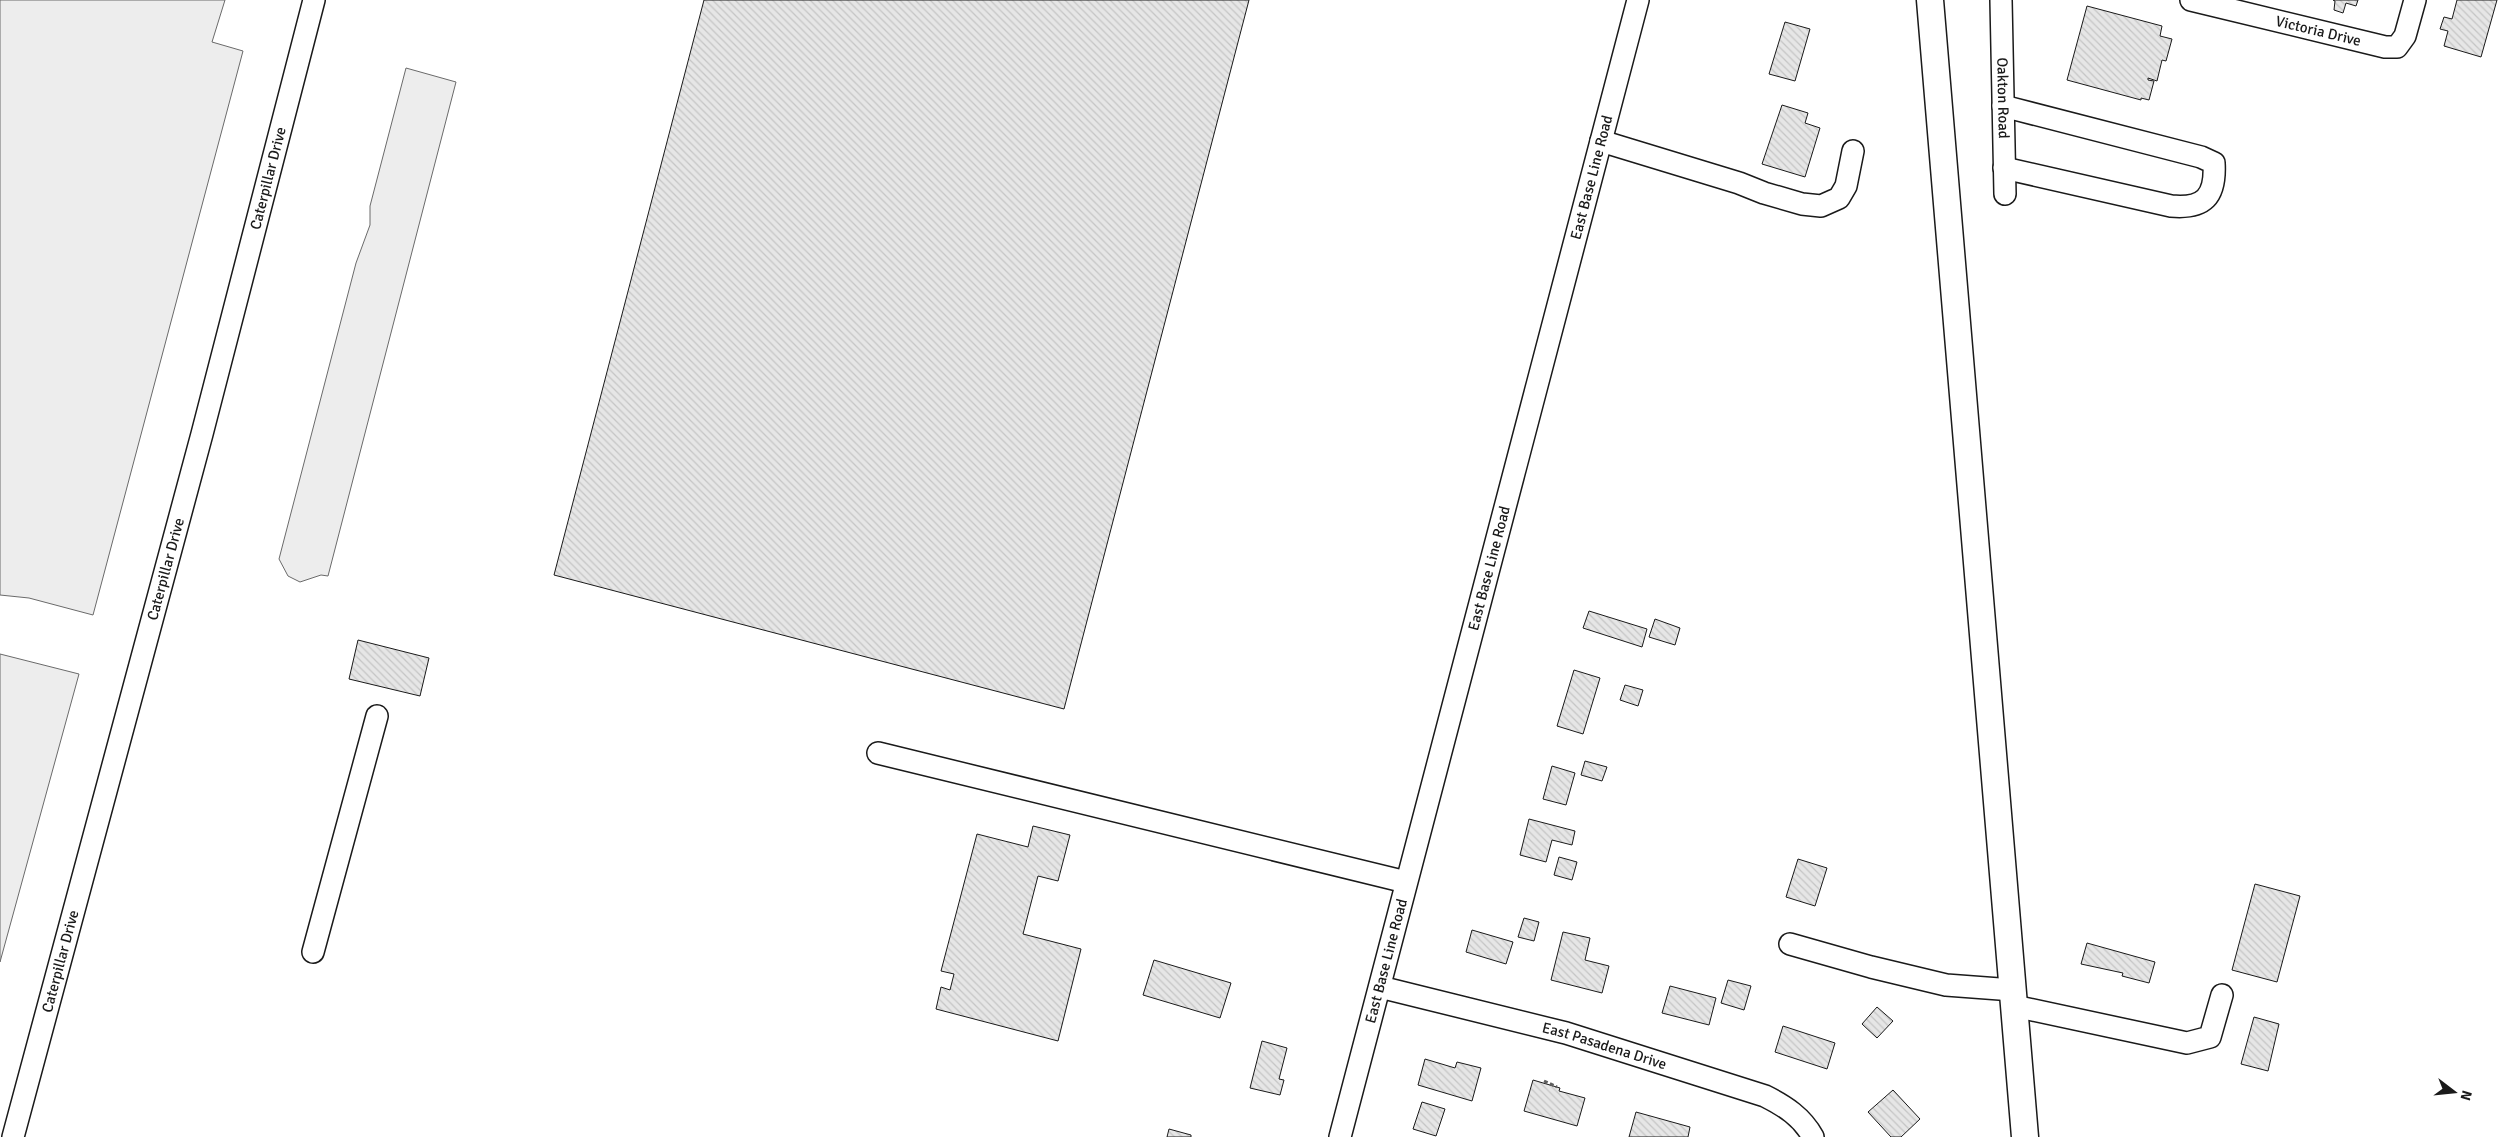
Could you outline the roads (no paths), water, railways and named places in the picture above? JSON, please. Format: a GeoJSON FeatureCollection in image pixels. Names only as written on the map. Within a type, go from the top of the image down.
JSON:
{"type":"FeatureCollection","features":[{"type":"Feature","properties":{"kind":"main road"},"geometry":{"type":"LineString","coordinates":[[1930,0],[2025,1137]]}},
{"type":"Feature","properties":{"kind":"street","name":"Caterpillar Drive"},"geometry":{"type":"LineString","coordinates":[[13,1137],[202,434],[314,0]]}},
{"type":"Feature","properties":{"kind":"street","name":"East Base Line Road"},"geometry":{"type":"LineString","coordinates":[[1340,1137],[1638,0]]}},
{"type":"Feature","properties":{"kind":"street","name":"Oakton Road"},"geometry":{"type":"LineString","coordinates":[[2001,0],[2005,194]]}},
{"type":"Feature","properties":{"kind":"street","name":"Victoria Drive"},"geometry":{"type":"LineString","coordinates":[[2191,0],[2385,47],[2397,47],[2405,36],[2415,0]]}},
{"type":"Feature","properties":{"kind":"street"},"geometry":{"type":"LineString","coordinates":[[2003,106],[2201,157],[2214,163],[2215,177],[2213,188],[2203,202],[2189,208],[2171,206],[2004,168]]}},
{"type":"Feature","properties":{"kind":"street"},"geometry":{"type":"LineString","coordinates":[[1601,141],[1739,182],[1764,193],[1802,204],[1821,206],[1838,198],[1846,186],[1853,151]]}},
{"type":"Feature","properties":{"kind":"street"},"geometry":{"type":"LineString","coordinates":[[313,952],[377,716]]}},
{"type":"Feature","properties":{"kind":"street"},"geometry":{"type":"LineString","coordinates":[[878,753],[1406,882]]}},
{"type":"Feature","properties":{"kind":"street"},"geometry":{"type":"LineString","coordinates":[[1790,944],[1871,967],[1946,985],[2013,998],[2187,1043],[2201,1042],[2210,1037],[2222,995]]}},
{"type":"Feature","properties":{"kind":"street","name":"East Pasadena Drive"},"geometry":{"type":"LineString","coordinates":[[1380,987],[1566,1033],[1765,1096],[1789,1108],[1808,1127],[1813,1137]]}}]}
